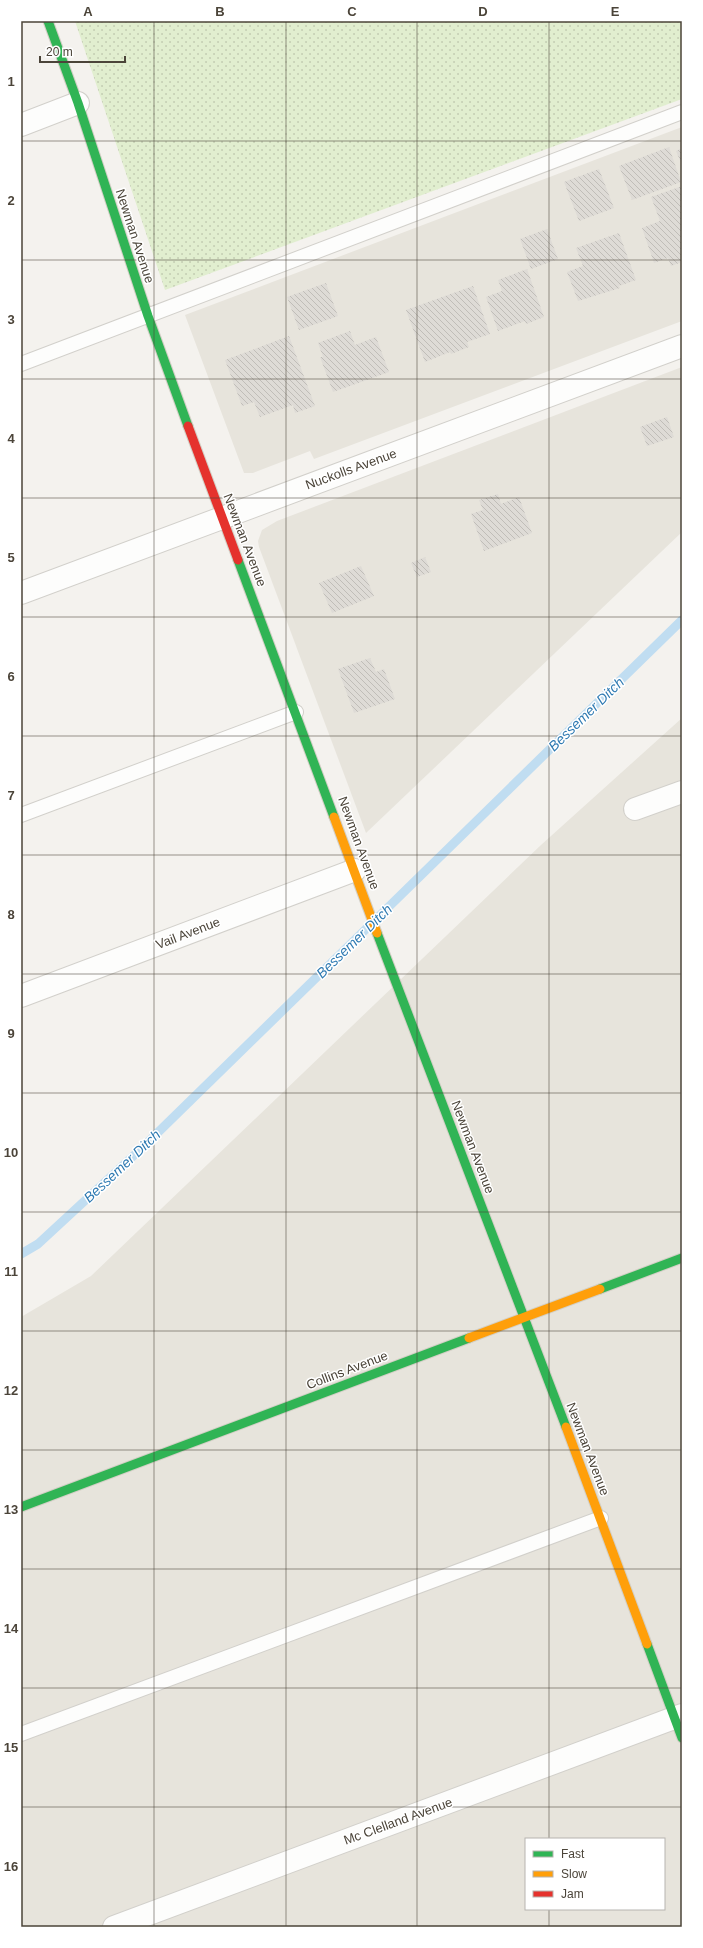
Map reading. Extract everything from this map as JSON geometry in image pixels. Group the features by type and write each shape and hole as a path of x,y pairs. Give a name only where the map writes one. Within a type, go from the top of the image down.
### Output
{"street":[{"name":"Newman Avenue","path":"48,21 78,103 148,316 222,517 355,870 385,954 600,1518 678,1717 682,1738"},
{"path":"21,125 78,103"},
{"name":"Nuckolls Avenue","path":"21,593 682,346"},
{"path":"635,809 682,792"},
{"name":"Vail Avenue","path":"21,996 355,870"},
{"name":"Collins Avenue","path":"21,1507 682,1258"},
{"name":"Mc Clelland Avenue","path":"114,1927 678,1717"}],"lane":[{"path":"21,364 682,112"},
{"path":"21,815 296,712"},
{"path":"21,1734 600,1518"}],"shaded area":[{"path":"682,127 682,321 314,459 310,451 253,473 244,473 185,315"},
{"path":"682,367 682,532 366,833 259,547 258,541 262,530 277,521"},
{"path":"682,718 682,1927 21,1927 21,1317 91,1276 541,845"}],"green space":[{"path":"75,21 682,21 682,99 165,290"}],"building":[{"path":"669,147 681,182 632,200 619,166"},
{"path":"682,148 682,165 676,151"},
{"path":"599,169 614,208 579,221 564,182"},
{"path":"682,186 682,262 671,266 668,258 654,263 642,228 660,221 651,197"},
{"path":"547,229 558,259 531,269 520,239"},
{"path":"619,233 636,280 619,286 620,288 578,301 567,272 583,266 576,248"},
{"path":"527,269 544,317 526,324 525,321 498,331 486,297 502,291 498,280"},
{"path":"326,283 338,316 299,330 287,297"},
{"path":"473,286 490,334 467,342 469,347 451,354 450,352 425,362 406,310"},
{"path":"350,331 355,345 376,337 389,372 333,392 320,357 323,357 318,343"},
{"path":"289,336 315,406 295,413 293,405 260,417 254,402 242,406 225,360"},
{"path":"667,417 674,437 647,446 640,427"},
{"path":"498,494 501,504 519,497 532,533 484,551 471,514 483,510 479,500"},
{"path":"425,557 431,572 417,577 411,563"},
{"path":"361,566 374,596 332,613 319,583"},
{"path":"370,658 376,672 384,669 395,699 354,713 338,669"}],"waterway":[{"name":"Bessemer Ditch","path":"21,1254 38,1244 143,1147 682,620"}],"traffic: fast":[{"path":"48,21 78,103 148,316 188,426"},
{"path":"238,560 334,817"},
{"path":"377,933 566,1427"},
{"path":"600,1289 682,1258"},
{"path":"21,1507 469,1338"},
{"path":"647,1644 682,1738"}],"traffic: slow":[{"path":"334,817 377,933"},
{"path":"469,1338 600,1289"},
{"path":"566,1427 647,1644"}],"traffic: jam":[{"path":"188,426 238,560"}]}
